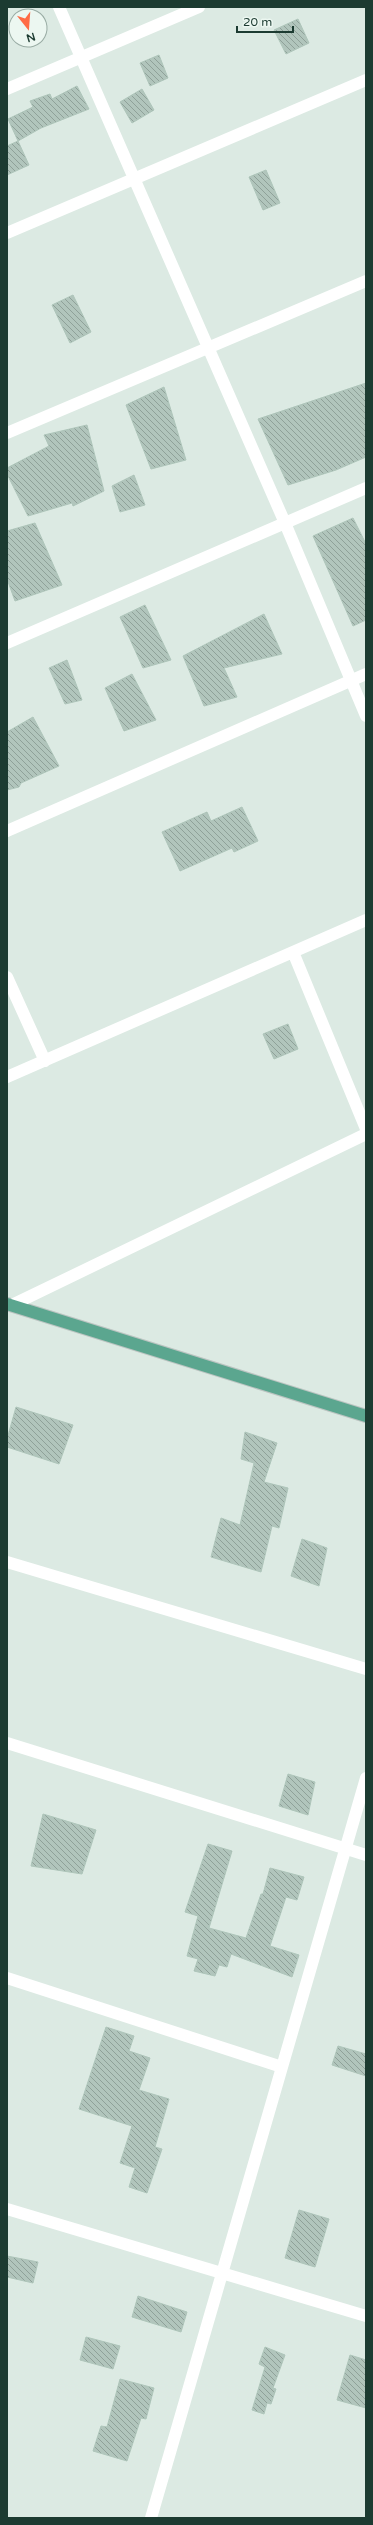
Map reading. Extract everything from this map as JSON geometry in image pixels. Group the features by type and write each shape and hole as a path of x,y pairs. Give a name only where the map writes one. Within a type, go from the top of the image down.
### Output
{"main road":[{"path":"9,1304 366,1416"}],"street":[{"path":"59,7 209,346 366,716"},
{"path":"7,89 80,56 199,7"},
{"path":"7,233 135,180 366,80"},
{"path":"7,434 209,346 366,281"},
{"path":"7,642 366,488"},
{"path":"7,831 366,674"},
{"path":"7,1077 366,920"},
{"path":"294,952 366,1129"},
{"path":"7,977 45,1061"},
{"path":"9,1304 366,1134"},
{"path":"7,1562 366,1669"},
{"path":"7,1743 366,1855"},
{"path":"152,2518 366,1778"},
{"path":"7,1978 282,2067"},
{"path":"7,2209 366,2316"}],"building":[{"path":"298,19 309,43 286,54 274,30"},
{"path":"159,55 168,78 150,86 140,63"},
{"path":"77,86 89,109 41,128 18,141 8,119 33,107 30,101 50,94 52,99"},
{"path":"142,89 154,110 132,123 120,102"},
{"path":"18,141 29,165 7,175 7,146"},
{"path":"266,170 280,203 263,210 249,177"},
{"path":"73,295 91,332 70,343 52,305"},
{"path":"366,383 366,457 336,470 288,485 258,419"},
{"path":"164,387 186,460 151,469 126,405"},
{"path":"87,425 104,491 73,506 72,503 28,516 7,474 7,468 49,446 44,435"},
{"path":"134,475 145,505 120,512 112,486"},
{"path":"353,518 366,544 366,620 353,626 313,536"},
{"path":"35,523 62,585 15,601 7,579 7,531"},
{"path":"145,605 171,660 143,668 120,617"},
{"path":"264,614 282,654 224,668 237,697 204,706 183,656"},
{"path":"67,660 82,700 65,704 49,668"},
{"path":"132,674 156,720 124,731 105,688"},
{"path":"33,717 59,766 21,783 19,787 7,790 7,732"},
{"path":"242,807 258,841 234,852 232,848 180,871 162,832 207,812 211,821"},
{"path":"288,1024 298,1049 274,1059 263,1034"},
{"path":"16,1407 73,1425 59,1464 7,1447 7,1439"},
{"path":"245,1432 277,1443 264,1482 288,1488 279,1528 272,1526 261,1572 211,1557 221,1518 240,1525 254,1463 241,1459"},
{"path":"302,1539 327,1548 319,1586 291,1576"},
{"path":"288,1774 315,1782 308,1815 279,1806"},
{"path":"43,1814 96,1830 82,1874 31,1866"},
{"path":"208,1844 232,1851 209,1928 246,1938 261,1894 263,1894 270,1868 304,1877 297,1900 286,1897 270,1946 299,1955 292,1977 231,1954 227,1967 219,1965 215,1976 194,1971 198,1959 187,1956 198,1916 185,1912"},
{"path":"106,2027 134,2036 129,2051 150,2058 139,2090 169,2099 155,2147 162,2149 147,2193 129,2187 135,2168 120,2163 132,2126 79,2109"},
{"path":"338,2046 366,2054 366,2076 332,2065"},
{"path":"299,2210 329,2219 315,2267 285,2258"},
{"path":"7,2256 38,2262 33,2283 7,2277"},
{"path":"138,2296 187,2312 181,2332 132,2317"},
{"path":"86,2337 120,2346 113,2369 80,2360"},
{"path":"265,2347 285,2355 273,2388 276,2389 271,2404 267,2403 264,2414 252,2410 265,2367 259,2364"},
{"path":"350,2355 366,2360 366,2408 337,2400"},
{"path":"120,2379 154,2388 146,2419 141,2418 127,2461 93,2451 101,2426 107,2427"}]}
